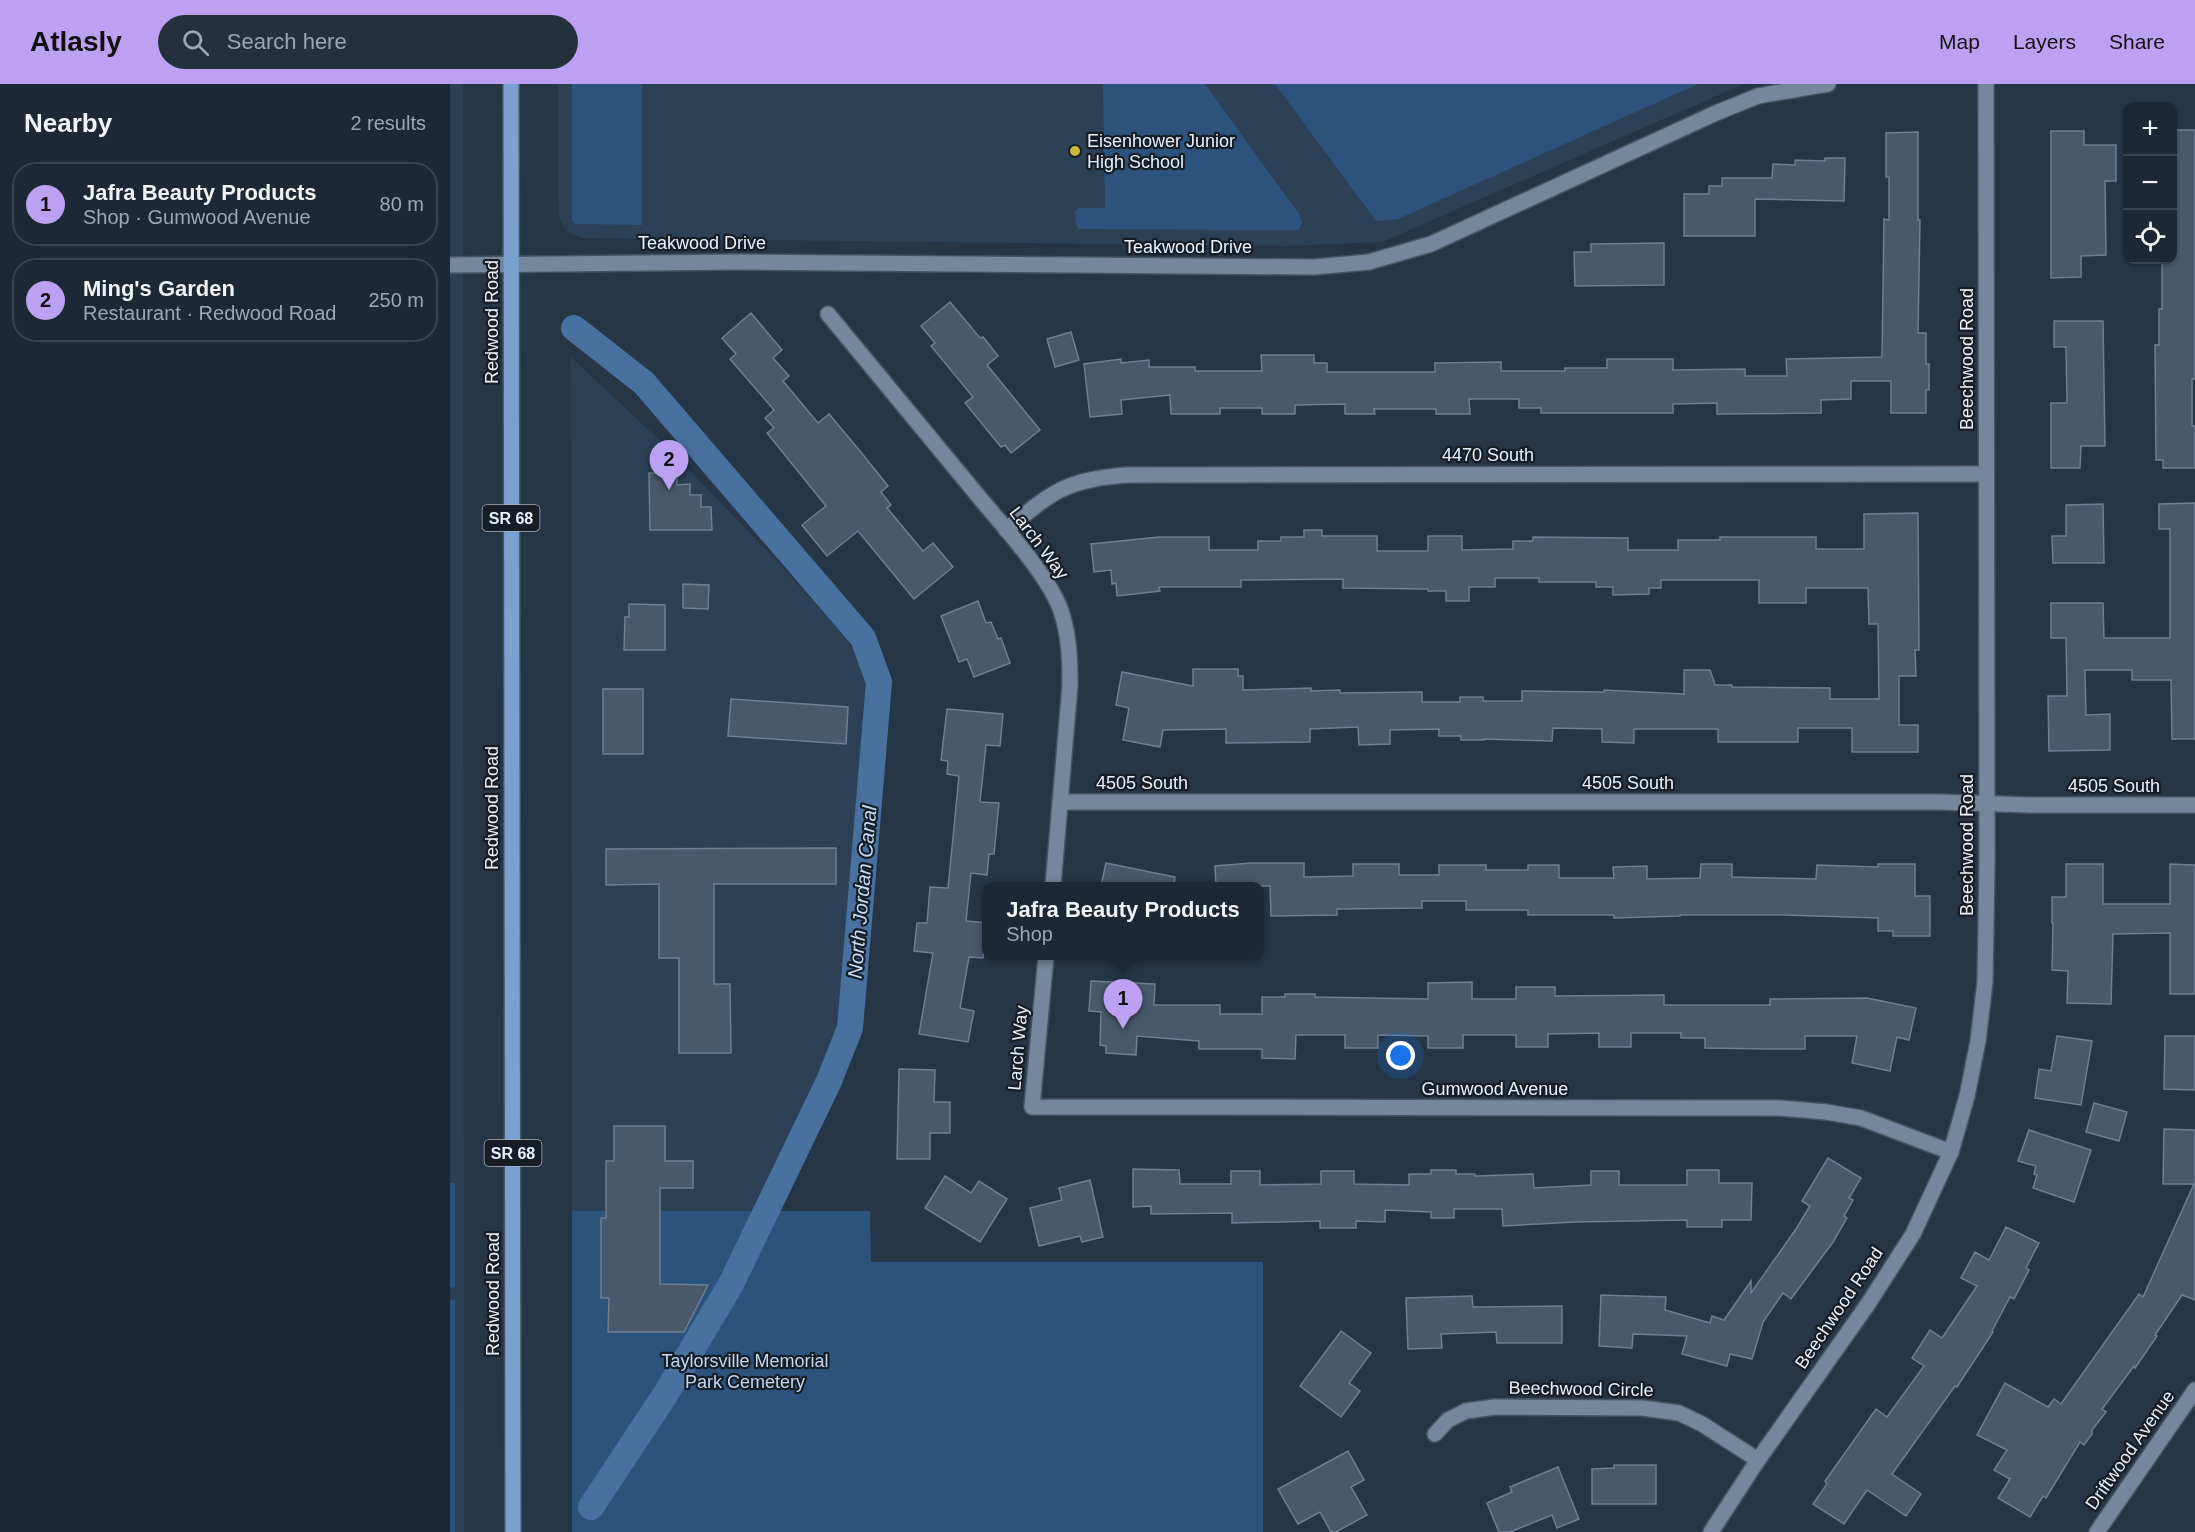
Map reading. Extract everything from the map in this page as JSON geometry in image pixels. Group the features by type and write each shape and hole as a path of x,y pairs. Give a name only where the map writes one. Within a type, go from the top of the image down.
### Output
{"main road":[{"name":"Redwood Road","path":"511,84 513,1532"}],"street":[{"name":"Teakwood Drive","path":"450,264 738,262 1314,267 1369,262 1431,244 1758,96 1828,84"},
{"name":"Beechwood Road","path":"1711,1532 1758,1460 1868,1304 1913,1234 1951,1152 1967,1096 1978,1041 1985,982 1987,803 1986,84"},
{"name":"Larch Way","path":"828,314 1006,530 1051,589 1066,628 1070,656 1070,685 1053,882"},
{"name":"4470 South","path":"1006,530 1062,487 1097,477 1986,474"},
{"name":"4505 South","path":"1060,802 1987,803 2195,806"},
{"name":"Larch Way","path":"1032,1107 1046,960"},
{"name":"Gumwood Avenue","path":"1032,1107 1780,1108 1861,1118 1951,1152"},
{"name":"Driftwood Avenue","path":"2097,1532 2195,1390"},
{"name":"Beechwood Circle","path":"1435,1434 1448,1420 1466,1411 1495,1407 1652,1408 1678,1413 1702,1424 1758,1460"}],"shaded area":[{"path":"450,84 463,84 464,1532 450,1532"},
{"name":"Eisenhower Junior High School","path":"558,84 1744,84 1382,242 1285,246 582,238 566,231 559,217"},
{"path":"571,357 668,448 772,556 845,636 866,676 840,1036 754,1211 572,1211"}],"green space":[{"path":"572,84 642,84 642,225 575,224 572,220"},
{"path":"1103,84 1205,84 1299,214 1302,222 1299,230 1079,229 1075,212 1079,208 1105,208"},
{"path":"1275,84 1698,84 1398,219 1376,221"},
{"path":"450,1183 455,1183 455,1287 450,1288"},
{"name":"Taylorsville Memorial Park Cemetery","path":"572,1211 870,1211 871,1262 1263,1262 1263,1532 572,1532"},
{"path":"450,1300 455,1300 455,1532 450,1532"}],"building":[{"path":"2177,130 2195,130 2195,379 2192,379 2192,426 2195,426 2195,468 2163,468 2163,460 2156,460 2155,345 2159,345 2159,309 2162,309 2162,264 2177,264"},
{"path":"2051,131 2084,131 2084,145 2116,145 2116,181 2105,181 2106,255 2081,256 2081,277 2051,278"},
{"path":"1918,132 1918,220 1920,220 1918,333 1926,333 1929,390 1926,390 1926,413 1891,413 1891,381 1851,381 1851,399 1821,400 1821,413 1717,414 1717,403 1673,404 1673,413 1541,413 1541,408 1519,408 1519,399 1469,399 1470,414 1436,414 1436,409 1374,409 1375,414 1345,414 1345,404 1295,405 1295,414 1262,414 1262,408 1220,408 1220,414 1171,414 1170,395 1121,400 1122,414 1090,417 1084,364 1121,359 1121,363 1149,360 1149,367 1195,367 1195,371 1262,371 1261,355 1314,355 1314,363 1327,363 1327,372 1435,372 1435,363 1501,362 1501,371 1565,371 1565,368 1607,368 1607,359 1673,359 1673,370 1745,369 1745,376 1787,376 1786,359 1882,357 1884,219 1889,220 1886,133"},
{"path":"1825,158 1845,158 1844,201 1755,199 1755,236 1684,236 1684,194 1709,194 1709,186 1722,186 1722,178 1772,178 1773,164 1795,165 1795,160 1825,161"},
{"path":"1664,243 1664,285 1575,286 1574,252 1591,252 1591,244"},
{"path":"950,302 998,356 987,365 1040,430 1011,453 1005,445 1001,447 965,403 973,397 931,346 935,343 921,326"},
{"path":"751,313 782,350 773,358 789,376 783,381 818,423 829,414 888,486 881,492 891,505 887,508 923,551 933,543 953,567 914,599 858,531 827,556 802,525 826,506 767,433 774,428 765,418 774,410 730,359 736,354 722,338"},
{"path":"2054,321 2103,321 2105,446 2081,446 2080,468 2051,468 2051,403 2067,403 2066,347 2054,347"},
{"path":"1071,332 1079,360 1055,367 1047,339"},
{"path":"649,473 677,473 677,485 690,484 690,495 701,495 701,507 711,507 712,530 650,530"},
{"path":"2195,503 2195,739 2172,739 2171,680 2132,680 2132,670 2085,670 2086,715 2110,714 2110,750 2049,751 2048,696 2067,696 2066,638 2051,638 2051,603 2103,603 2104,638 2170,638 2170,529 2159,529 2159,504"},
{"path":"2103,504 2104,563 2053,563 2052,536 2066,536 2066,505"},
{"path":"1918,513 1919,650 1915,650 1916,676 1899,676 1899,725 1918,725 1918,752 1852,752 1852,728 1798,728 1798,742 1718,742 1718,729 1634,729 1634,743 1602,742 1602,729 1553,728 1552,741 1461,740 1461,736 1439,736 1439,729 1390,730 1390,744 1359,745 1358,727 1310,729 1310,742 1226,743 1226,729 1163,730 1160,747 1123,740 1129,708 1116,705 1122,672 1193,686 1193,669 1238,669 1238,676 1243,676 1243,690 1311,688 1311,691 1340,690 1340,693 1422,692 1422,702 1460,702 1460,697 1483,697 1483,701 1522,701 1522,691 1604,692 1604,690 1684,694 1684,670 1710,670 1715,685 1830,688 1830,699 1879,699 1878,624 1869,624 1868,588 1806,588 1806,603 1759,603 1759,580 1661,580 1661,588 1649,588 1649,594 1613,595 1613,587 1596,587 1596,582 1539,582 1539,578 1495,578 1495,587 1469,587 1469,601 1446,601 1446,591 1428,591 1428,589 1343,588 1343,579 1241,580 1241,587 1159,587 1160,591 1117,596 1116,583 1112,584 1111,570 1094,572 1091,544 1159,537 1209,537 1209,550 1258,550 1258,541 1281,541 1281,537 1304,537 1304,530 1322,530 1322,536 1377,536 1377,551 1428,551 1428,536 1462,536 1462,550 1513,549 1513,541 1533,541 1533,537 1628,538 1628,550 1678,550 1678,540 1720,540 1720,537 1816,537 1816,549 1864,549 1864,514"},
{"path":"683,584 709,585 708,609 683,608"},
{"path":"978,601 986,623 991,622 998,639 1001,638 1010,663 974,677 967,659 959,662 941,616"},
{"path":"629,604 665,605 665,650 624,650 625,617 629,617"},
{"path":"603,689 643,689 643,754 603,754"},
{"path":"731,699 848,707 846,744 728,736"},
{"path":"947,709 1003,714 1000,746 986,745 980,802 999,803 994,854 989,854 987,875 971,873 966,921 982,923 982,958 969,957 960,1008 974,1011 968,1042 919,1034 933,953 914,951 917,923 927,923 930,887 948,888 959,776 947,774 948,761 941,760"},
{"path":"836,848 836,884 714,884 714,984 730,984 731,1053 679,1053 679,958 659,958 659,884 606,885 606,849"},
{"path":"1106,863 1175,877 1174,882 1102,882"},
{"path":"1304,863 1304,877 1353,876 1353,864 1399,864 1399,875 1439,875 1439,865 1486,865 1486,870 1528,870 1528,865 1559,865 1559,878 1614,878 1613,867 1647,866 1647,879 1700,878 1701,864 1732,864 1732,877 1816,879 1817,865 1878,867 1878,864 1915,864 1915,896 1930,896 1930,936 1893,936 1893,931 1878,931 1878,918 1680,915 1614,918 1614,915 1528,915 1528,910 1466,910 1466,901 1422,901 1422,908 1337,909 1337,915 1271,916 1270,886 1264,886 1264,882 1216,882 1215,866"},
{"path":"2066,864 2103,864 2103,904 2170,904 2170,864 2195,865 2195,994 2170,994 2170,933 2113,934 2111,1004 2067,1003 2068,971 2052,970 2052,897 2066,897"},
{"path":"1091,981 1155,984 1154,1005 1220,1005 1220,1014 1262,1014 1262,997 1285,997 1285,994 1315,994 1315,997 1428,999 1428,983 1472,982 1472,999 1516,999 1516,987 1555,987 1555,996 1664,995 1664,1005 1770,1005 1770,999 1867,998 1916,1008 1909,1040 1897,1037 1890,1071 1852,1063 1857,1036 1805,1036 1805,1049 1771,1049 1705,1048 1705,1038 1681,1038 1681,1033 1631,1033 1631,1047 1599,1047 1599,1033 1548,1034 1548,1047 1516,1047 1516,1035 1463,1035 1463,1048 1428,1048 1428,1036 1378,1035 1378,1048 1345,1048 1345,1035 1296,1035 1295,1059 1262,1058 1262,1049 1199,1049 1199,1041 1137,1036 1136,1055 1106,1053 1106,1046 1100,1045 1101,1012 1089,1011"},
{"path":"2057,1036 2092,1041 2081,1105 2035,1098 2039,1069 2051,1071"},
{"path":"2165,1036 2195,1036 2195,1090 2164,1089"},
{"path":"899,1069 935,1070 934,1102 950,1102 950,1133 930,1133 930,1159 897,1159"},
{"path":"2094,1103 2127,1112 2119,1141 2086,1132"},
{"path":"614,1126 665,1126 665,1161 693,1161 693,1188 660,1188 660,1284 708,1285 684,1332 608,1332 609,1298 601,1298 601,1218 606,1218 606,1161 614,1161"},
{"path":"2164,1129 2195,1130 2195,1300 2182,1295 2135,1368 2134,1366 2102,1409 2106,1412 2092,1430 2092,1434 2084,1445 2080,1442 2046,1498 2043,1496 2030,1517 1998,1498 2010,1479 1994,1470 2007,1450 1977,1435 2005,1383 2048,1407 2054,1399 2061,1404 2139,1294 2143,1297 2194,1184 2163,1184"},
{"path":"2029,1130 2091,1150 2074,1202 2033,1188 2037,1175 2034,1174 2036,1166 2018,1161"},
{"path":"1828,1158 1861,1178 1849,1198 1853,1200 1844,1216 1847,1218 1833,1242 1791,1299 1783,1293 1763,1322 1752,1359 1730,1354 1727,1366 1682,1354 1687,1336 1633,1334 1632,1348 1599,1346 1601,1295 1666,1297 1665,1310 1710,1323 1712,1316 1724,1320 1751,1281 1751,1293 1796,1229 1810,1206 1802,1201"},
{"path":"1133,1169 1179,1170 1180,1184 1231,1184 1231,1171 1260,1171 1260,1185 1321,1184 1321,1171 1354,1171 1354,1184 1409,1185 1409,1174 1431,1174 1431,1170 1456,1170 1456,1174 1475,1174 1475,1176 1533,1174 1534,1188 1591,1185 1591,1171 1619,1171 1619,1185 1687,1185 1687,1170 1719,1170 1719,1183 1752,1183 1751,1220 1722,1220 1722,1227 1687,1227 1687,1220 1503,1226 1502,1209 1454,1209 1454,1218 1431,1218 1431,1212 1385,1210 1385,1222 1356,1221 1356,1228 1320,1228 1320,1221 1232,1223 1232,1213 1151,1214 1151,1206 1133,1207"},
{"path":"945,1176 971,1193 979,1181 1007,1199 980,1242 925,1208"},
{"path":"1090,1180 1103,1237 1082,1242 1080,1236 1039,1246 1030,1208 1062,1200 1059,1188"},
{"path":"2006,1227 2039,1243 2026,1268 2029,1270 2014,1299 2010,1297 1993,1332 1957,1387 1955,1386 1892,1474 1921,1494 1906,1516 1867,1490 1844,1524 1813,1504 1827,1484 1825,1481 1876,1409 1887,1417 1924,1366 1912,1358 1930,1330 1942,1338 1977,1286 1961,1278 1975,1252 1989,1260"},
{"path":"1472,1296 1473,1307 1562,1306 1562,1343 1497,1343 1496,1332 1441,1334 1442,1348 1408,1349 1406,1298"},
{"path":"1341,1331 1371,1353 1349,1383 1360,1391 1341,1417 1300,1386"},
{"path":"1348,1451 1364,1480 1351,1487 1367,1515 1336,1532 1331,1532 1320,1512 1298,1524 1278,1489"},
{"path":"1614,1465 1656,1465 1656,1504 1592,1504 1592,1469 1614,1468"},
{"path":"1558,1467 1579,1519 1557,1528 1552,1515 1510,1532 1499,1532 1487,1503 1512,1492 1510,1487"}],"waterway":[{"name":"North Jordan Canal","path":"574,328 644,383 863,638 879,682 850,1028 829,1081 731,1284 665,1395 591,1507"}],"place":[{"name":"Eisenhower Junior High School","path":"1075,151"},
{"name":"Ming's Garden","path":"669,490"},
{"name":"Jafra Beauty Products","path":"1123,1029"}]}
